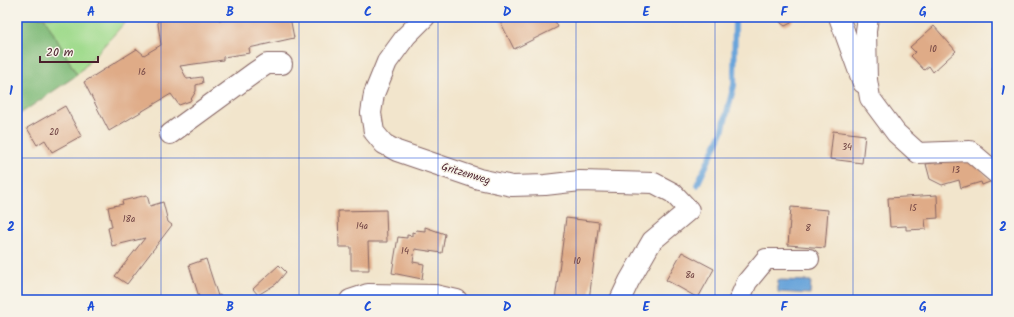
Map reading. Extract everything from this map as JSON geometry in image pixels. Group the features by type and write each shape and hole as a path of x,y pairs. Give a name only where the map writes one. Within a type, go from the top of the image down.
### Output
{"street":[{"name":"Gritzenweg","path":"425,17 406,36 387,62 374,94 371,113 374,132 384,144 397,151 479,179 512,186 545,185 580,181 654,183 673,193 688,210 652,241 620,300"},
{"path":"839,17 861,81 869,90"},
{"path":"868,17 866,31 870,98 896,133 918,153 970,151 997,174"},
{"path":"170,134 267,64 282,64"},
{"path":"739,300 747,282 766,259 810,259"},
{"path":"350,300 368,294 391,294 435,295 457,300"}],"green space":[{"path":"17,17 44,17 77,75 17,116"},
{"path":"44,17 130,17 77,75"}],"water":[{"path":"778,280 811,281 810,294 778,292"}],"building":[{"path":"157,17 218,17 219,20 235,17 290,17 294,38 249,48 250,53 223,57 223,60 180,66 187,79 202,77 203,83 196,85 196,91 190,101 179,105 171,94 109,131 84,82 137,49 144,55 161,45"},
{"path":"498,17 553,17 558,27 514,49"},
{"path":"778,17 795,17 791,23 785,26 781,23"},
{"path":"934,26 956,51 933,72 929,66 924,70 911,56 915,52 910,47"},
{"path":"997,64 997,75 992,68"},
{"path":"65,106 81,136 52,152 45,140 37,145 27,128"},
{"path":"833,131 865,135 862,163 830,159"},
{"path":"970,158 992,181 982,185 981,182 961,188 959,180 942,185 930,179 926,164"},
{"path":"147,195 150,206 163,202 168,222 172,225 127,284 115,276 145,238 112,246 108,228 112,227 108,207 123,204 122,201"},
{"path":"937,195 938,218 925,219 926,229 906,230 906,226 890,227 888,198"},
{"path":"791,207 828,210 825,248 788,245"},
{"path":"386,210 387,242 368,242 369,270 351,270 351,247 339,247 338,211"},
{"path":"566,218 599,222 589,300 555,300"},
{"path":"425,227 445,234 442,253 415,249 413,262 424,264 422,279 392,273 398,237 407,238 407,235 412,236 412,232 415,233 416,230 425,231"},
{"path":"682,252 714,269 698,298 666,280"},
{"path":"206,259 218,296 220,295 222,300 200,300 189,265"},
{"path":"279,265 286,272 276,284 258,295 253,289"}],"waterway":[{"path":"697,185 722,132 734,85 736,17"}]}
